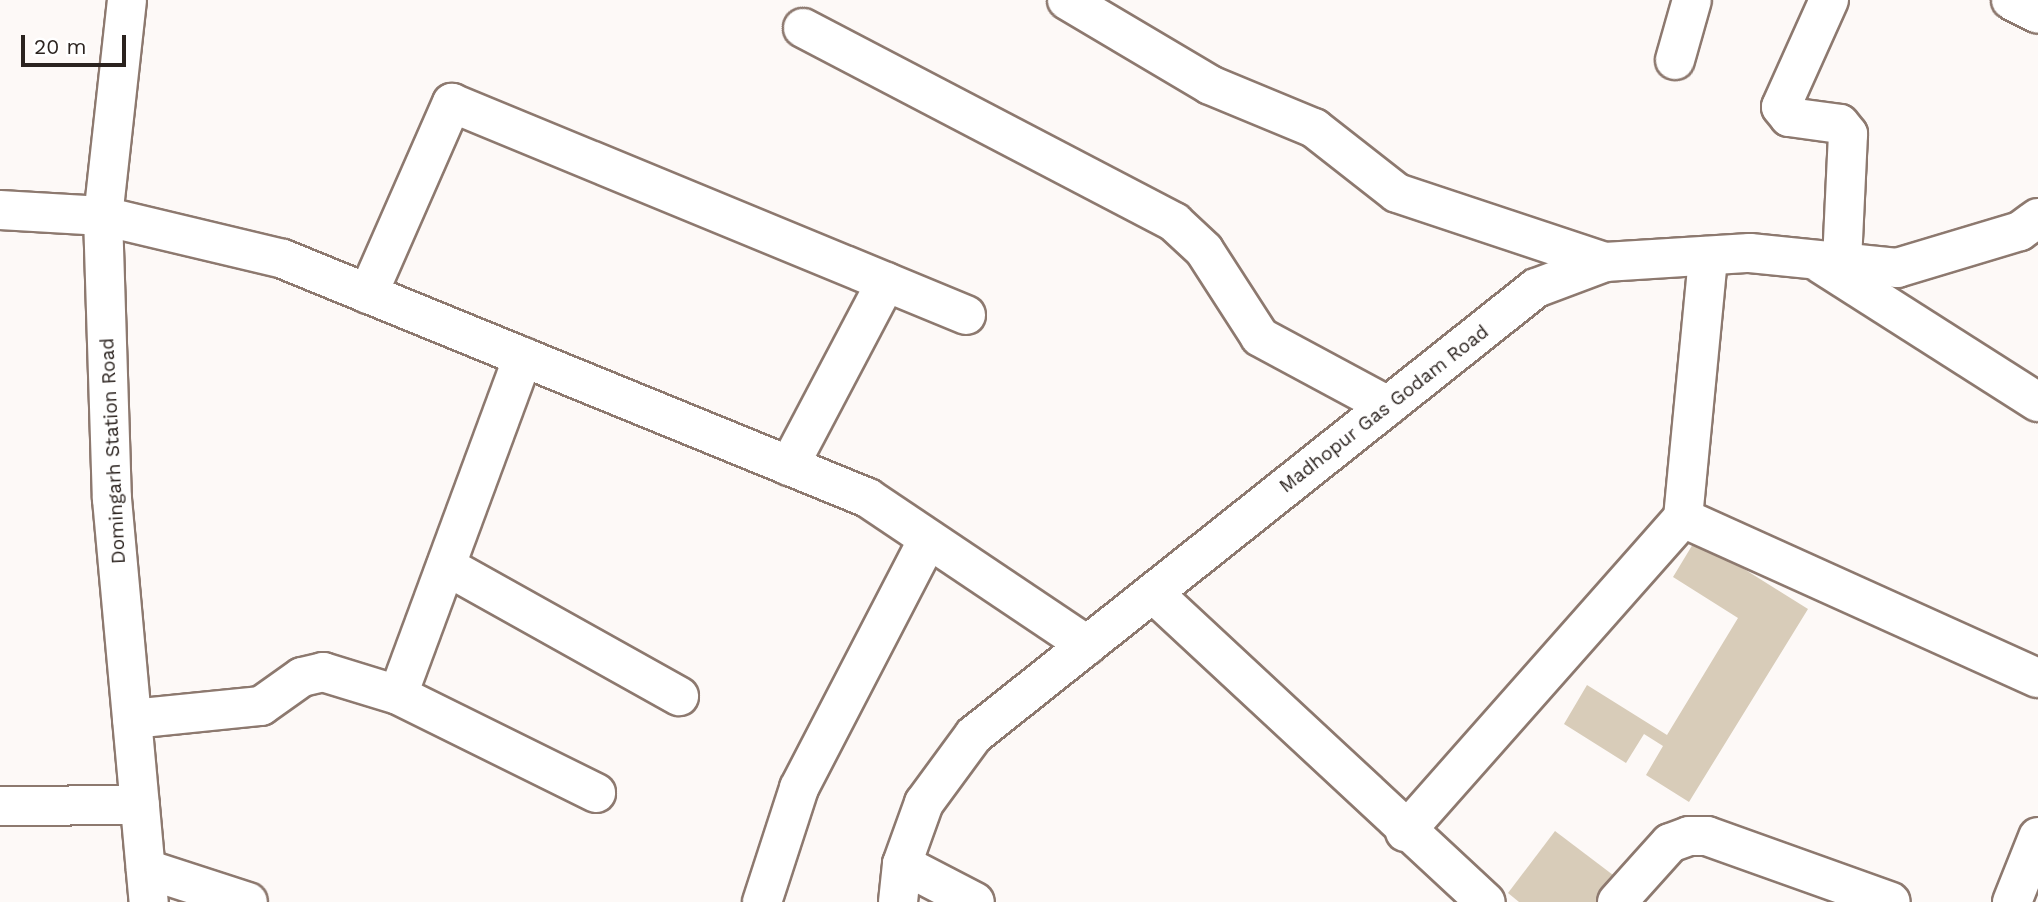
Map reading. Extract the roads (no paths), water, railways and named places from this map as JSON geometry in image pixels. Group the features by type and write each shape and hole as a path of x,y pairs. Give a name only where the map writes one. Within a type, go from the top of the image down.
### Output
{"street":[{"name":"Domingarh Station Road","path":"127,0 103,216 112,499 147,886"},
{"path":"1067,0 1210,86 1314,128 1397,193 1605,262"},
{"path":"1675,60 1692,0"},
{"path":"1829,0 1781,107 1789,117 1840,124 1848,134 1828,261 2038,402"},
{"path":"2011,0 2038,14"},
{"path":"803,28 1174,222 1204,250 1260,337 1388,406"},
{"path":"368,293 452,103 966,316"},
{"path":"0,209 103,216 283,259 368,293 868,498 1087,645"},
{"name":"Madhopur Gas Godam Road","path":"898,902 902,864 924,803 974,735 1536,288 1605,262 1708,256 1828,261 1897,268 2020,230 2038,218"},
{"path":"1405,832 1683,518 1708,256"},
{"path":"789,466 886,282"},
{"path":"398,695 523,357"},
{"path":"1683,518 2038,678"},
{"path":"762,902 799,788 928,539"},
{"path":"446,566 679,696"},
{"path":"1153,593 1405,832 1485,902"},
{"path":"132,719 261,706 302,677 323,672 398,695 596,793"},
{"path":"0,806 140,806"},
{"path":"1617,902 1670,843 1689,836 1707,836 1891,902"},
{"path":"2012,902 2038,836"},
{"path":"902,864 975,902"},
{"path":"147,886 248,902"}]}
